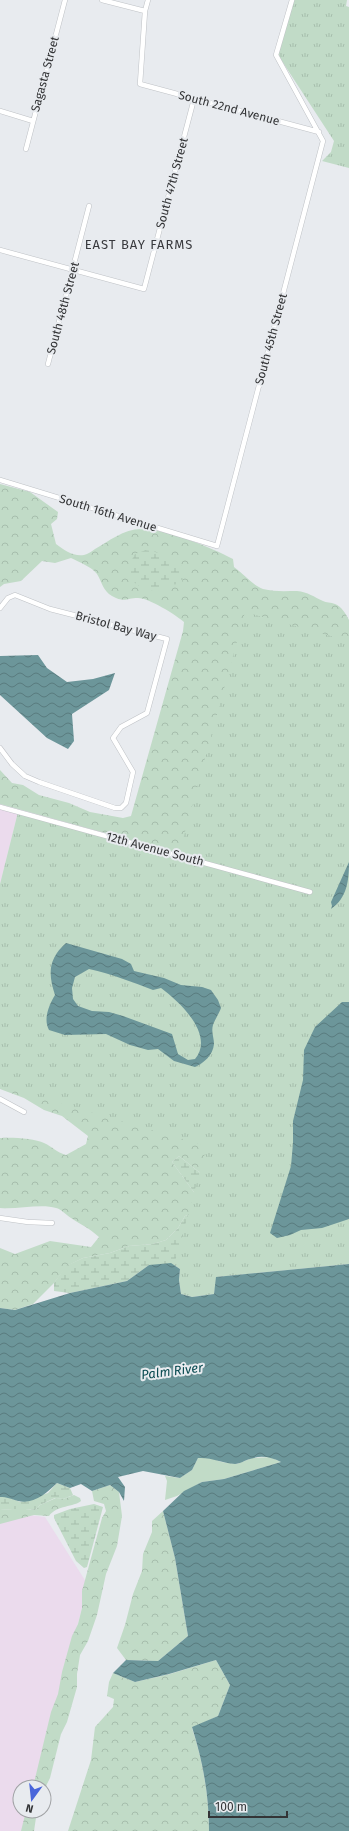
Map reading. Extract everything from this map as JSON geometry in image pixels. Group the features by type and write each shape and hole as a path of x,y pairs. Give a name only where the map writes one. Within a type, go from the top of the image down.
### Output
{"street":[{"name":"Sagasta Street","path":"26,149 64,0"},
{"path":"102,0 145,11 148,0"},
{"path":"292,0 276,56 319,132"},
{"name":"South 22nd Avenue","path":"145,11 140,84 319,132"},
{"name":"South 47th Street","path":"73,270 144,289 194,99"},
{"path":"0,111 33,120"},
{"name":"South 45th Street","path":"217,546 323,141 319,132"},
{"name":"South 48th Street","path":"48,364 89,206"},
{"path":"0,252 73,270"},
{"name":"South 16th Avenue","path":"0,480 217,546"},
{"name":"Bristol Bay Way","path":"0,608 8,598 15,595 50,609 167,639 148,713 121,727 113,738 133,772 126,803 121,808 115,808 25,776 12,764 0,748"},
{"name":"12th Avenue South","path":"0,807 310,892"},
{"path":"0,1099 24,1112"},
{"path":"0,1218 28,1222 52,1223"}],"shaded area":[{"path":"0,807 18,812 0,884"},
{"path":"13,1513 45,1517 88,1585 37,1779 12,1779 12,1819 27,1819 23,1831 0,1831 0,1515"}],"green space":[{"path":"293,0 347,0 346,6 349,7 349,168 322,161 331,152 334,141 278,55"},
{"path":"0,484 30,492 58,512 57,519 51,524 56,544 73,554 85,555 118,536 136,529 165,532 201,544 233,559 234,567 263,589 304,592 324,602 337,605 345,613 349,620 349,676 293,885 0,804 0,770 12,783 23,785 39,795 69,803 90,812 123,818 131,816 183,631 184,622 169,611 149,601 138,598 123,600 112,596 105,589 95,571 71,558 55,563 42,561 21,581 4,584 0,587"},
{"path":"146,550 164,554 174,563 181,565 183,574 182,584 163,585 158,592 143,588 137,584 130,575 129,569 135,554"},
{"path":"245,612 349,641 349,1264 217,1277 214,1294 192,1297 181,1294 179,1280 180,1269 174,1265 207,1146 0,1086 0,884 18,812 179,854"},
{"path":"0,1072 218,1125 217,1169 199,1172 179,1156 172,1162 196,1195 203,1210 185,1216 178,1228 166,1240 153,1244 129,1246 110,1253 83,1258 67,1266 54,1283 33,1304 15,1310 0,1308 0,1248 15,1254 50,1241 91,1247 99,1237 56,1208 36,1206 0,1208 0,1138 40,1141 66,1155 86,1144 88,1136 62,1116 44,1110 24,1098 0,1089"},
{"path":"179,1156 199,1172 229,1186 202,1266 149,1265 127,1281 70,1293 54,1291 54,1283 66,1266 83,1258 110,1253 129,1246 153,1244 166,1240 178,1228 185,1216 203,1210 196,1195 172,1162"},
{"path":"209,1457 221,1462 237,1464 252,1458 270,1457 281,1462 224,1479 202,1482 177,1496 165,1500 167,1481 165,1476 180,1478 192,1470 198,1458"},
{"path":"57,1483 70,1488 73,1495 63,1499 55,1498 40,1505 35,1510 0,1509 0,1497 8,1497 20,1502 48,1493"},
{"path":"110,1485 119,1492 122,1516 117,1546 106,1574 97,1615 88,1641 80,1655 77,1674 77,1687 67,1722 61,1734 50,1778 35,1779 51,1712 58,1694 62,1672 72,1636 78,1624 82,1608 82,1591 102,1518 106,1511 104,1504 94,1501 92,1491"},
{"path":"74,1495 80,1498 81,1501 56,1510 49,1516 34,1515 0,1524 0,1509 35,1510 40,1505 56,1498 63,1499"},
{"path":"94,1504 103,1507 87,1567 84,1568 76,1561 54,1518 54,1515 70,1509"},
{"path":"163,1511 175,1558 188,1636 158,1661 126,1660 117,1648 133,1594 142,1571 143,1554 152,1532 152,1521"},
{"path":"216,1660 230,1685 218,1716 192,1728 205,1779 209,1831 68,1831 91,1760 95,1727 113,1707 114,1699 107,1696 109,1682 113,1673 135,1682 170,1674"},
{"path":"24,1819 36,1819 34,1831 21,1831"}],"water":[{"path":"38,655 47,668 67,682 93,679 115,673 109,690 72,714 74,741 68,749 47,738 0,695 0,656"},
{"path":"349,862 348,882 344,894 341,900 331,909 331,902"},
{"path":"66,943 122,959 131,964 134,971 164,978 181,985 202,987 211,990 218,1000 221,1008 212,1028 214,1044 210,1055 205,1061 195,1067 174,1061 158,1049 148,1050 130,1045 106,1034 65,1035 49,1030 47,1026 47,1017 55,995 51,980 51,967 60,949","holes":["89,969 122,978 153,990 161,988 169,994 185,1010 193,1020 198,1030 201,1040 200,1050 195,1059 188,1060 178,1054 172,1034 123,1016 109,1012 92,1011 78,1006 73,999 72,988 75,977"]},
{"path":"342,1002 349,1002 349,1219 322,1228 301,1230 290,1235 277,1238 270,1233 291,1166 293,1121 303,1080 304,1050 315,1027"},
{"name":"Palm River","path":"171,1263 180,1269 179,1280 181,1294 192,1297 214,1294 216,1277 349,1264 349,1831 209,1831 205,1779 192,1727 218,1716 230,1685 216,1660 135,1682 113,1673 126,1660 158,1661 188,1636 175,1558 163,1511 184,1491 202,1482 224,1479 281,1462 262,1457 235,1464 207,1458 198,1458 192,1470 180,1478 143,1471 118,1477 125,1487 124,1501 119,1492 110,1485 92,1491 81,1484 70,1488 57,1483 49,1491 34,1500 24,1502 0,1497 0,1308 15,1310 70,1293 127,1281 149,1265"}],"district":[{"name":"EAST BAY FARMS","path":"139,244"}]}
